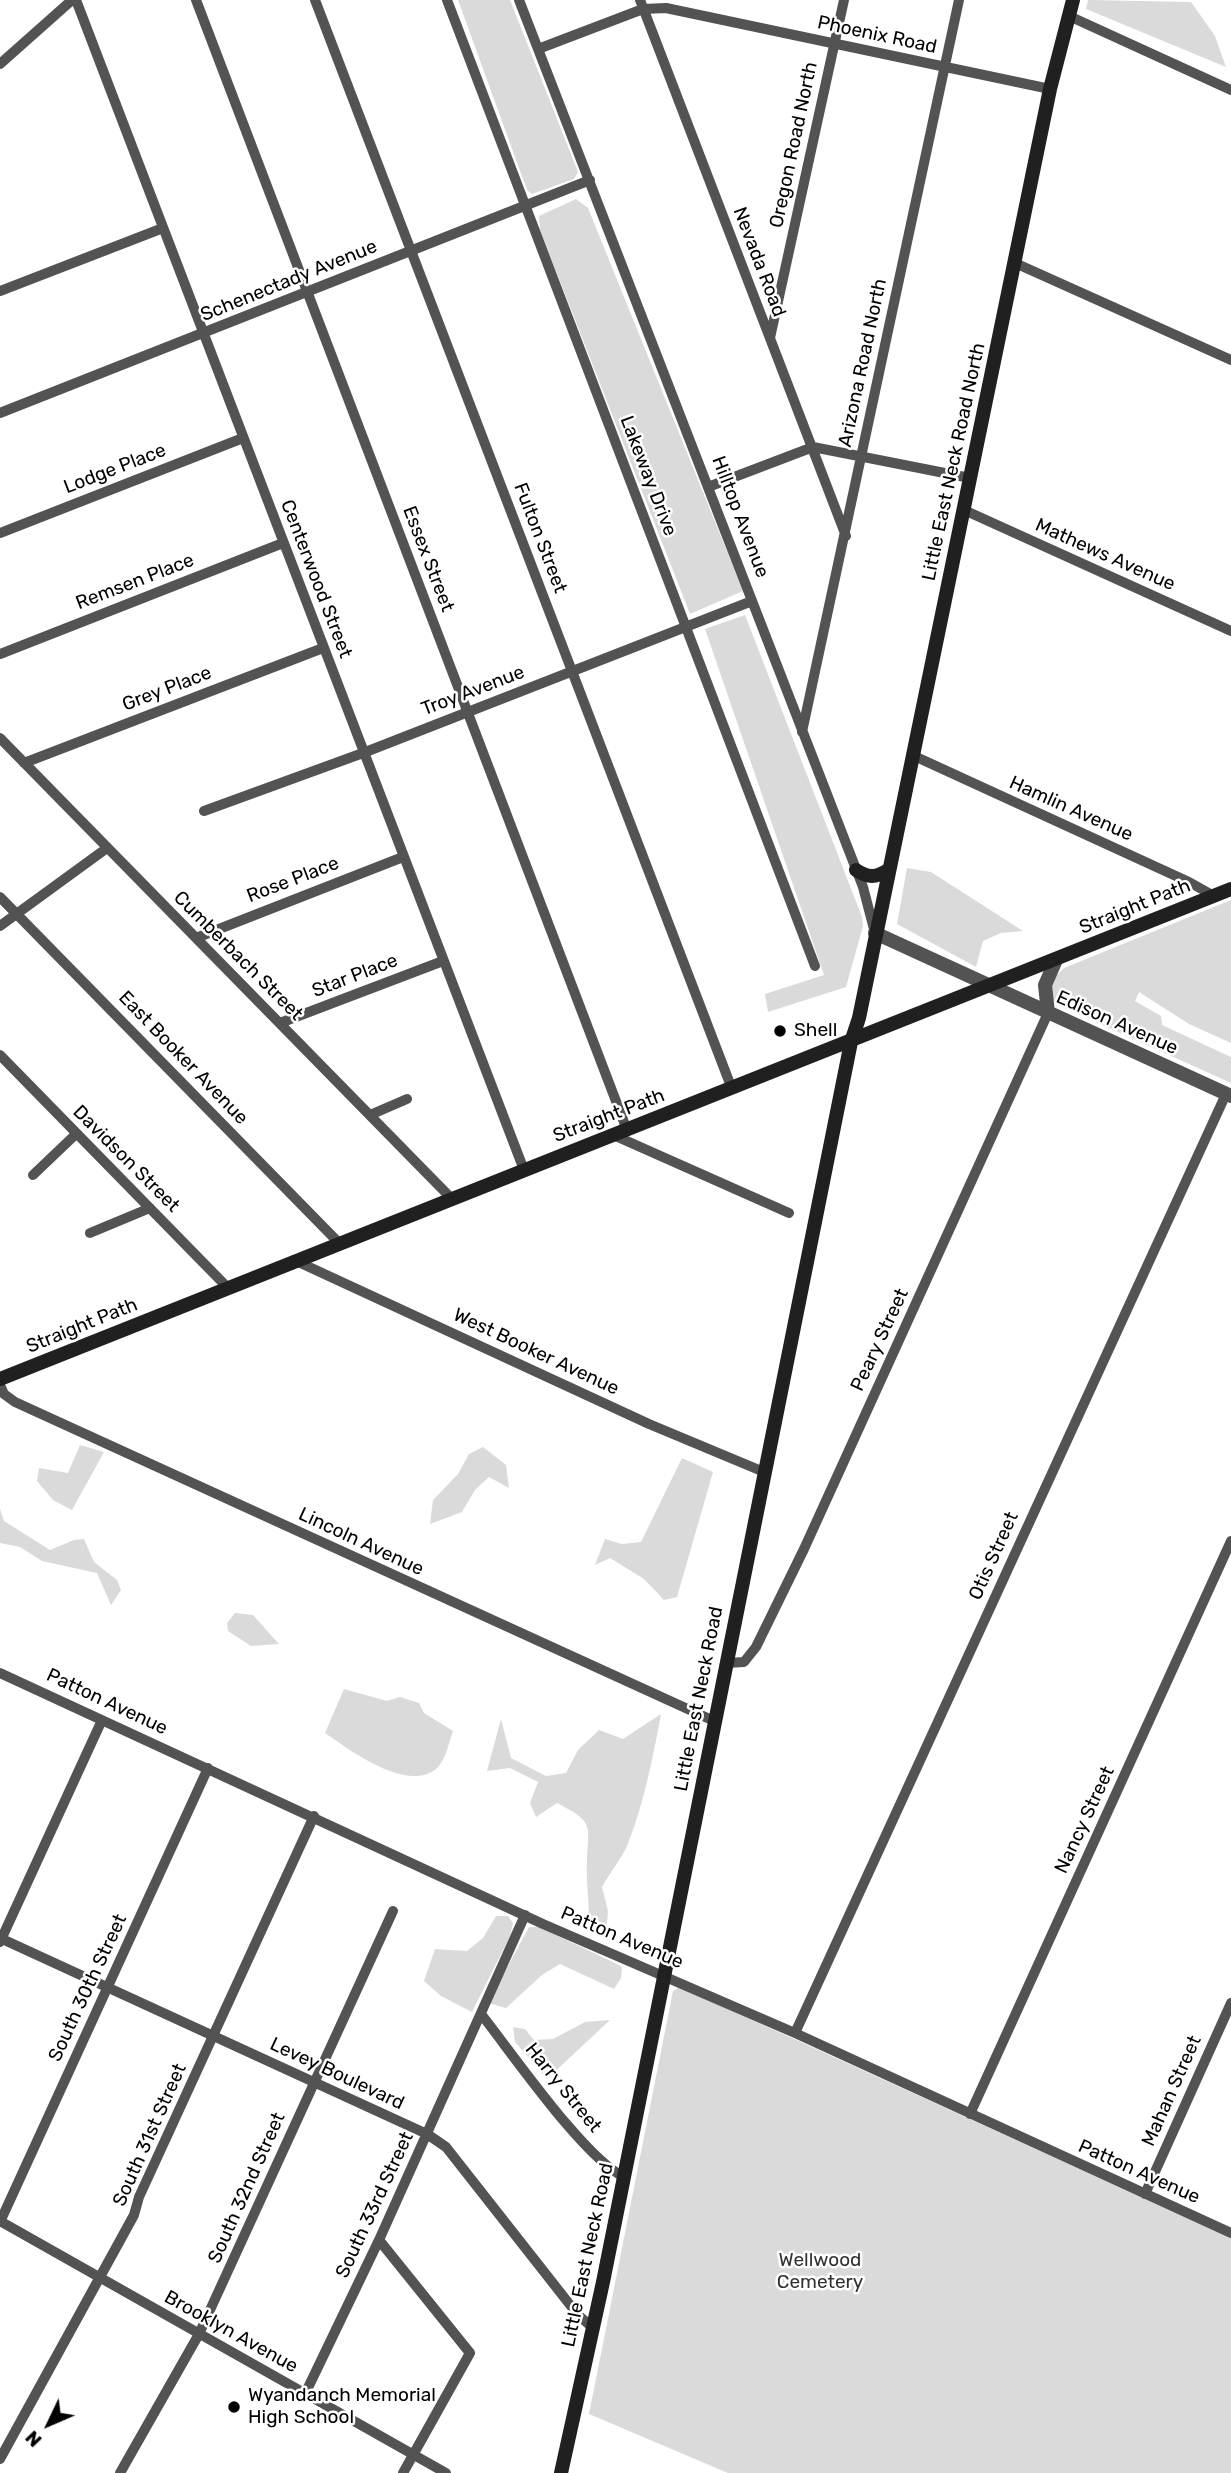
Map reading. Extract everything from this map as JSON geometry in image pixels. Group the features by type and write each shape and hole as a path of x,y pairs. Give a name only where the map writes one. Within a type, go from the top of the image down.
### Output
{"main road":[{"name":"Little East Neck Road North","path":"875,933 1050,89 1073,0"},
{"path":"856,870 866,876 878,876 888,870"},
{"name":"Straight Path","path":"0,1379 1231,889"},
{"name":"Little East Neck Road","path":"561,2473 624,2177 764,1472 875,933"}],"street":[{"path":"0,64 74,0"},
{"name":"Centerwood Street","path":"74,0 524,1170"},
{"name":"Essex Street","path":"195,0 627,1130"},
{"name":"Fulton Street","path":"314,0 732,1089"},
{"name":"Lakeway Drive","path":"447,0 815,966"},
{"name":"Hilltop Avenue","path":"519,0 856,870 875,933"},
{"name":"Oregon Road North","path":"770,338 844,0"},
{"name":"Arizona Road North","path":"802,733 959,0"},
{"name":"Phoenix Road","path":"538,49 641,4 1050,89"},
{"name":"Nevada Road","path":"641,4 846,536"},
{"path":"1069,16 1231,89"},
{"name":"Schenectady Avenue","path":"0,413 590,180"},
{"path":"0,291 163,228"},
{"path":"1015,262 1231,360"},
{"name":"Lodge Place","path":"0,533 243,438"},
{"path":"708,487 813,447 970,478"},
{"name":"Mathews Avenue","path":"964,510 1231,631"},
{"name":"Remsen Place","path":"0,654 283,543"},
{"name":"Troy Avenue","path":"204,811 363,753 752,601"},
{"name":"Grey Place","path":"24,763 323,648"},
{"name":"Cumberbach Street","path":"0,738 451,1198"},
{"name":"Hamlin Avenue","path":"912,755 1189,882 1214,896"},
{"path":"0,926 107,848"},
{"name":"Rose Place","path":"196,938 403,856"},
{"name":"East Booker Avenue","path":"0,897 340,1244"},
{"path":"875,933 988,986"},
{"path":"1048,1013 1045,985 1056,960"},
{"name":"Star Place","path":"280,1023 443,961"},
{"name":"Edison Avenue","path":"988,986 1228,1095"},
{"name":"Peary Street","path":"727,1662 744,1662 756,1647 1048,1013"},
{"name":"Davidson Street","path":"1,1057 227,1287"},
{"name":"Otis Street","path":"795,2033 1228,1095"},
{"path":"370,1115 407,1099"},
{"path":"33,1175 76,1134"},
{"path":"611,1134 789,1213"},
{"path":"90,1233 150,1208"},
{"name":"West Booker Avenue","path":"294,1260 649,1424 764,1472"},
{"name":"Lincoln Avenue","path":"0,1385 15,1402 715,1721"},
{"name":"Nancy Street","path":"970,2114 1231,1541"},
{"name":"Patton Avenue","path":"1,1674 524,1915 795,2033 1231,2233"},
{"path":"0,1939 102,1720"},
{"name":"South 30th Street","path":"0,2221 208,1768"},
{"name":"South 31st Street","path":"0,2459 134,2215 139,2197 314,1816"},
{"name":"South 32nd Street","path":"120,2473 199,2334 393,1911"},
{"name":"South 33rd Street","path":"305,2394 379,2240 524,1915"},
{"name":"Levey Boulevard","path":"0,1939 427,2134 446,2147 578,2315 593,2328"},
{"name":"Mahan Street","path":"1144,2194 1231,2003"},
{"name":"Harry Street","path":"481,2014 587,2147 608,2167 624,2177"},
{"name":"Brooklyn Avenue","path":"0,2221 446,2473"},
{"path":"379,2240 470,2353 403,2473"}],"green space":[{"path":"458,0 510,0 578,172 574,179 532,194 527,190"},
{"path":"1088,0 1191,2 1215,36 1226,67 1086,9"},
{"path":"576,199 588,208 743,591 690,614 540,230 539,216"},
{"path":"745,615 862,917 863,926 846,987 768,1012 765,994 824,975 705,629"},
{"path":"907,868 931,872 1023,931 1001,933 983,941 976,967 897,924"},
{"path":"1231,900 1231,1043 1189,1024 1139,992 1135,1001 1161,1016 1162,1025 1231,1057 1231,1083 1054,1003 1050,982 1064,968"},
{"path":"80,1445 104,1452 72,1510 53,1500 37,1481 39,1468 68,1473"},
{"path":"483,1447 506,1465 509,1488 489,1477 475,1490 462,1512 430,1524 433,1500 458,1474 469,1454"},
{"path":"682,1458 713,1472 677,1597 664,1600 644,1579 610,1558 595,1565 605,1539 622,1544 641,1542"},
{"path":"0,1509 4,1521 50,1550 74,1540 84,1539 94,1562 117,1580 121,1590 111,1605 97,1573 42,1561 20,1547 0,1543"},
{"path":"235,1613 253,1615 279,1644 251,1646 228,1631 227,1623"},
{"path":"344,1689 387,1701 400,1697 419,1703 424,1713 453,1731 441,1764 426,1774 412,1776 397,1773 365,1759 325,1733"},
{"path":"661,1714 633,1830 625,1850 602,1887 608,1911 606,1935 589,1918 588,1833 584,1821 557,1803 536,1817 530,1803 538,1782 510,1768 487,1771 501,1719 511,1758 546,1776 566,1773 578,1750 599,1730 623,1739"},
{"path":"496,1916 508,1916 513,1923 510,1936 472,2012 441,1996 424,1981 435,1949 467,1951 483,1938"},
{"path":"529,1927 539,1927 622,1967 621,1978 614,1989 560,1964 542,1975 506,2008 488,2003"},
{"name":"Wellwood Cemetery","path":"680,1987 1231,2238 1231,2473 728,2473 589,2414 673,1991"},
{"path":"610,2020 547,2079 515,2042 513,2027 525,2029 534,2040 553,2039 585,2022"}],"place":[{"name":"Shell","path":"780,1031"},
{"name":"Wyandanch Memorial High School","path":"234,2407"}]}
